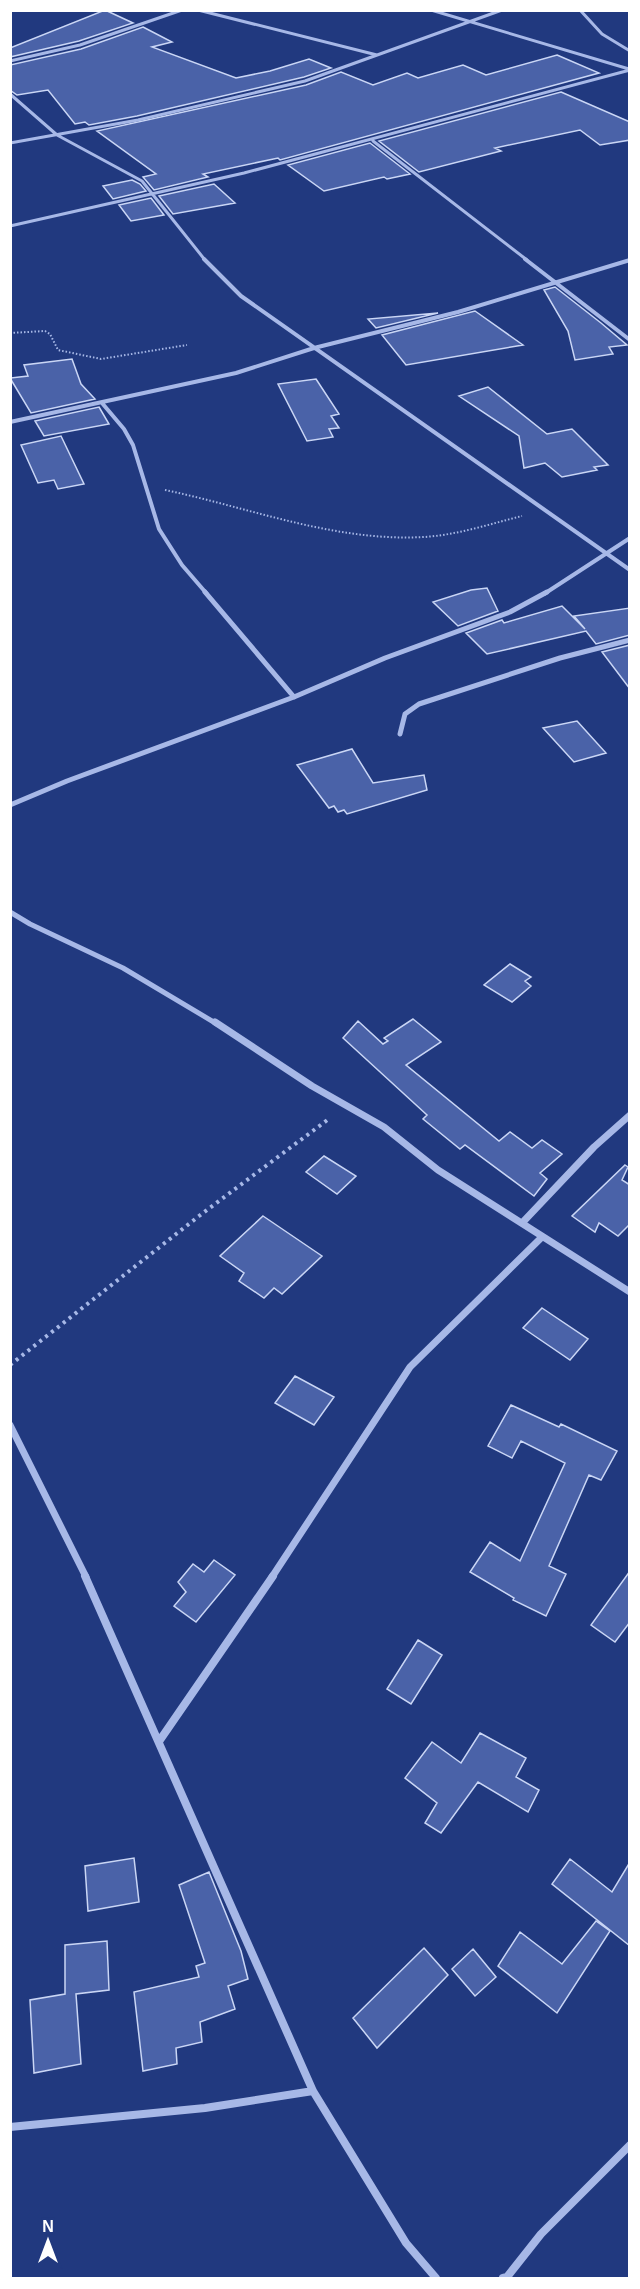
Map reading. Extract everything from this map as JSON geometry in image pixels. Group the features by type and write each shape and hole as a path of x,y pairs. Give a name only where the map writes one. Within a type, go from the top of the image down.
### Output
{"street":[{"path":"10,61 80,45 182,10"},
{"path":"198,10 377,55"},
{"path":"431,10 630,69"},
{"path":"10,143 138,120 305,81 502,10"},
{"path":"580,10 585,18 613,42 630,51"},
{"path":"10,226 154,196 373,141 630,69"},
{"path":"10,94 57,135 142,181 223,280 268,316 630,570"},
{"path":"373,141 630,340"},
{"path":"10,422 236,373 314,348 458,312 630,260"},
{"path":"102,403 124,429 133,445 147,486 148,501 159,529 182,565 294,697"},
{"path":"10,805 67,780 294,697 385,658 510,612 555,588 630,538"},
{"path":"399,734 405,714 419,704 560,658 630,640"},
{"path":"10,912 30,924 123,968 202,1014 346,1106 384,1127 438,1170 630,1292"},
{"path":"522,1223 594,1147 630,1115"},
{"path":"160,1740 297,1541 411,1367 542,1237"},
{"path":"10,1425 78,1561 160,1740 240,1929 314,2091 405,2242 436,2278"},
{"path":"10,2127 205,2108 314,2091"},
{"path":"503,2278 541,2234 630,2145"}],"path":[{"path":"10,333 45,331 50,334 58,350 101,359 187,345"},
{"path":"147,486 187,494 289,522 374,537 423,537 454,533 543,511"},
{"path":"10,1365 199,1216 346,1106"}],"building":[{"path":"105,10 133,23 79,41 10,57 10,48"},
{"path":"143,27 172,42 152,47 236,78 309,59 331,68 304,77 89,125 85,122 75,124 48,90 17,95 10,90 10,65 81,49"},
{"path":"557,55 599,73 280,160 278,158 203,174 208,177 154,190 143,177 156,174 97,131 306,85 341,72 373,85 407,73 418,78 463,65 486,75"},
{"path":"561,92 630,122 630,140 600,145 580,130 495,148 501,151 419,172 379,141"},
{"path":"370,143 410,174 387,179 384,177 324,191 288,165"},
{"path":"132,180 146,191 113,199 103,186"},
{"path":"214,184 235,203 173,214 159,196"},
{"path":"151,198 164,215 131,221 119,205"},
{"path":"555,287 627,345 609,347 613,354 575,360 568,331 544,290"},
{"path":"475,311 523,345 406,365 382,335"},
{"path":"438,313 376,328 368,319"},
{"path":"72,359 81,384 95,399 31,413 10,378 28,376 24,365"},
{"path":"316,379 339,414 331,416 339,428 329,429 333,437 307,441 278,384"},
{"path":"488,387 547,434 572,429 608,465 594,467 597,470 562,477 545,463 524,468 519,436 459,396"},
{"path":"99,407 109,424 44,436 35,421"},
{"path":"61,436 84,484 58,489 54,480 38,483 21,445"},
{"path":"487,588 498,611 458,626 433,602 471,590"},
{"path":"562,606 585,629 574,616 630,608 630,635 596,644 586,631 487,654 466,633 502,620 504,623"},
{"path":"630,645 630,689 602,652"},
{"path":"577,721 606,753 574,762 543,728"},
{"path":"352,749 373,783 424,775 427,790 347,814 344,810 338,812 334,806 329,808 297,765"},
{"path":"510,964 531,977 525,981 531,986 512,1002 484,985"},
{"path":"413,1019 441,1042 406,1065 499,1141 510,1132 532,1148 542,1140 562,1154 540,1173 547,1179 534,1196 465,1145 460,1149 423,1119 427,1115 343,1038 358,1021 383,1044 388,1041 384,1038"},
{"path":"324,1156 356,1176 337,1194 306,1172"},
{"path":"625,1165 628,1167 622,1180 630,1185 630,1224 618,1236 599,1223 595,1232 572,1216"},
{"path":"263,1216 322,1256 282,1294 274,1288 264,1298 239,1281 244,1273 220,1256"},
{"path":"542,1308 588,1339 570,1360 523,1328"},
{"path":"295,1376 334,1397 314,1425 275,1403"},
{"path":"511,1405 559,1427 561,1424 617,1451 601,1480 589,1475 549,1566 566,1574 546,1616 513,1600 514,1598 470,1572 490,1542 520,1561 565,1463 521,1441 512,1458 488,1446"},
{"path":"214,1560 235,1575 196,1622 174,1606 186,1592 178,1582 193,1564 204,1572"},
{"path":"630,1571 630,1622 615,1642 591,1625"},
{"path":"418,1640 442,1655 411,1704 387,1689"},
{"path":"480,1733 526,1758 516,1777 539,1790 528,1812 478,1782 441,1833 425,1823 437,1803 405,1778 432,1742 461,1763"},
{"path":"134,1858 139,1902 88,1911 85,1866"},
{"path":"570,1859 612,1892 630,1862 630,1946 552,1884"},
{"path":"209,1872 241,1951 248,1979 228,1986 235,2009 200,2022 202,2042 176,2048 177,2064 143,2071 134,1992 199,1977 196,1966 205,1963 179,1885"},
{"path":"596,1921 610,1931 557,2013 498,1966 520,1932 562,1964"},
{"path":"107,1941 109,1990 76,1994 81,2064 34,2073 30,2000 65,1994 65,1945"},
{"path":"424,1948 448,1975 377,2048 353,2018"},
{"path":"473,1949 496,1977 475,1996 452,1969"}]}
